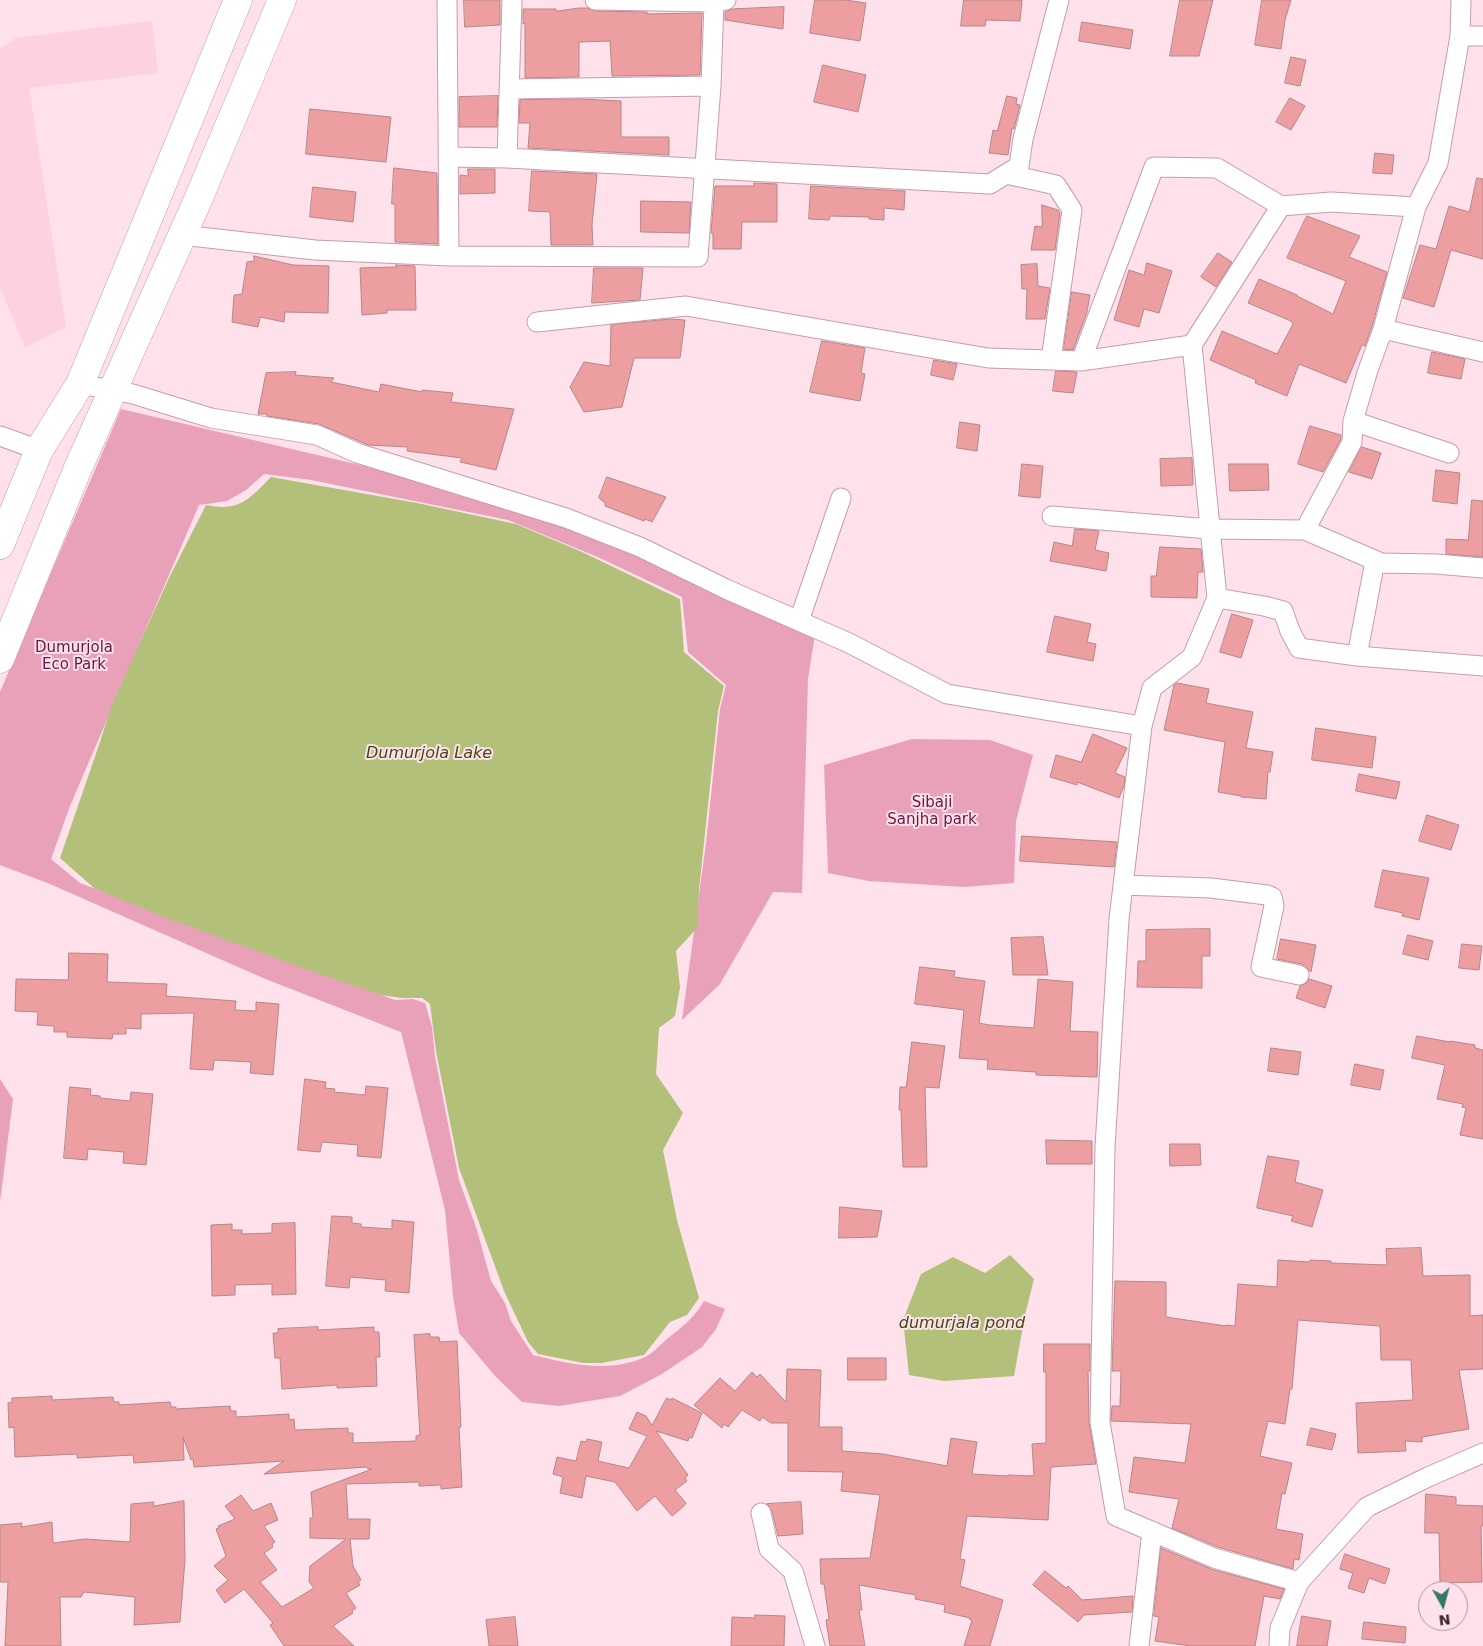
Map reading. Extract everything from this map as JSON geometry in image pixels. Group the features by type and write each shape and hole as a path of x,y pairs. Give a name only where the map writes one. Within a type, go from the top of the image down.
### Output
{"main road":[{"path":"0,545 39,450 80,384 238,0"},
{"path":"0,659 78,468 182,235 282,0"}],"street":[{"path":"447,0 449,256"},
{"path":"507,158 512,0"},
{"path":"182,235 315,250 449,256 698,257 720,1 595,0"},
{"path":"448,157 507,158 990,184 1018,166 1059,0"},
{"path":"1305,530 1352,442 1353,421 1368,370 1383,329 1416,208 1438,163 1460,36 1461,0"},
{"path":"1460,36 1483,36"},
{"path":"510,89 712,86"},
{"path":"1081,361 1154,167 1217,168 1281,206 1331,202 1416,208"},
{"path":"1006,174 1056,185 1072,210 1051,360"},
{"path":"1281,206 1192,345 1217,598 1192,656 1152,688 1142,726 1119,918 1105,1147 1100,1422 1116,1516 1214,1558 1299,1582"},
{"path":"537,322 686,306 988,358 1081,361 1192,345"},
{"path":"1383,329 1483,352"},
{"path":"80,384 133,394 211,418 317,435 357,453 566,518 640,548 726,589 849,643 947,694 1142,726"},
{"path":"1353,421 1449,453"},
{"path":"0,436 39,450"},
{"path":"799,621 841,498"},
{"path":"1052,516 1210,529 1305,530 1381,563 1436,564 1483,568"},
{"path":"1357,656 1375,561"},
{"path":"1217,598 1283,611 1290,631 1299,648 1357,656 1483,666"},
{"path":"1123,885 1211,888 1272,897 1274,906 1261,967 1299,976"},
{"path":"1279,1646 1280,1628 1299,1582 1367,1507 1428,1476 1483,1453"},
{"path":"762,1513 769,1549 793,1570 815,1646"},
{"path":"1139,1646 1152,1531"}],"shaded area":[{"path":"152,21 158,73 29,88 66,327 25,347 0,288 0,49 16,38"}],"green space":[{"name":"Dumurjola Eco Park","path":"121,409 394,473 556,519 816,628 808,679 802,893 773,892 720,984 682,1020 706,843 720,709 726,685 688,652 682,597 600,558 508,520 311,480 264,474 246,490 227,501 199,505 70,806 51,859 80,883 395,1000 413,999 425,1003 432,1027 435,1057 459,1180 477,1230 491,1281 505,1303 511,1321 533,1355 574,1364 602,1366 629,1363 649,1355 687,1322 704,1301 725,1309 716,1329 702,1347 662,1374 620,1396 559,1406 522,1402 495,1376 459,1333 453,1296 445,1210 401,1032 263,978 50,884 0,865 0,692"},
{"name":"Sibaji Sanjha park","path":"912,739 990,740 1033,755 1016,821 1014,883 964,887 869,881 828,873 824,765"},
{"path":"0,1079 13,1099 0,1202"}],"water":[{"name":"Dumurjola Lake","path":"271,477 417,503 516,524 580,551 680,599 684,652 724,686 718,711 699,890 697,928 676,951 680,987 675,1016 659,1028 656,1074 683,1113 663,1150 677,1220 699,1298 687,1315 670,1322 644,1355 602,1363 583,1363 538,1354 528,1342 504,1291 459,1168 436,1051 430,1004 422,998 401,998 381,995 161,916 94,888 60,858 111,707 169,578 206,505 227,507 243,502"},
{"name":"dumurjala pond","path":"1010,1255 1034,1279 1025,1315 1014,1376 944,1381 909,1375 903,1320 921,1274 953,1257 985,1273"}],"building":[{"path":"464,0 500,0 500,25 465,27"},
{"path":"815,0 845,0 866,3 860,41 810,33"},
{"path":"964,0 1022,0 1020,21 986,20 985,26 961,26"},
{"path":"1180,0 1213,0 1199,56 1170,56"},
{"path":"1262,0 1291,0 1285,20 1281,49 1255,45"},
{"path":"784,7 783,29 725,20 725,12 733,9"},
{"path":"588,8 595,11 647,12 647,14 702,13 700,75 612,76 610,41 579,42 579,77 525,78 525,23 523,24 523,9 556,9 556,11"},
{"path":"1082,22 1133,30 1130,49 1079,41"},
{"path":"1291,57 1306,60 1300,86 1285,83"},
{"path":"823,65 866,75 858,112 814,102"},
{"path":"498,96 497,127 459,127 459,97"},
{"path":"1007,96 1017,98 1016,104 1020,105 1014,129 1012,128 1008,155 989,153 993,130 997,131"},
{"path":"1290,98 1305,106 1291,130 1276,122"},
{"path":"580,99 621,101 621,137 669,137 669,155 528,148 530,123 519,123 520,100"},
{"path":"310,109 391,117 386,162 306,154"},
{"path":"1375,153 1394,155 1392,174 1373,173"},
{"path":"394,168 437,173 438,244 395,242 395,204 392,204"},
{"path":"468,169 495,169 495,193 460,194 460,175 468,176"},
{"path":"532,171 597,174 592,225 593,245 551,245 550,212 529,211"},
{"path":"1477,178 1483,179 1483,259 1451,250 1434,307 1403,298 1420,245 1436,249 1449,206 1469,212"},
{"path":"754,183 777,184 777,222 742,222 741,249 713,249 713,233 711,233 715,186 754,186"},
{"path":"811,186 905,191 904,210 884,208 884,220 869,219 869,217 830,216 829,220 809,219"},
{"path":"313,187 356,192 353,222 310,217"},
{"path":"641,201 691,202 689,233 641,232"},
{"path":"1042,205 1058,210 1060,213 1055,250 1031,250 1035,226 1042,227"},
{"path":"1307,216 1360,236 1349,257 1387,272 1365,346 1362,345 1346,383 1299,364 1287,396 1255,383 1256,380 1210,360 1222,331 1277,354 1293,324 1291,321 1248,303 1259,279 1297,295 1333,314 1346,281 1287,258"},
{"path":"1218,253 1232,262 1216,287 1201,277"},
{"path":"254,256 293,265 329,266 328,313 285,312 284,322 260,317 258,327 232,322 234,295 242,294 247,262 254,261"},
{"path":"1147,263 1172,271 1159,313 1144,309 1139,327 1114,320 1129,270 1144,275"},
{"path":"1037,264 1038,286 1050,288 1045,319 1026,319 1027,289 1022,289 1021,265"},
{"path":"396,265 415,266 416,310 387,310 387,313 362,315 360,268 396,267"},
{"path":"594,268 643,268 640,300 592,303"},
{"path":"1072,292 1090,295 1087,312 1073,350 1064,349"},
{"path":"671,319 685,320 680,358 634,358 622,407 584,412 570,387 584,362 610,366 611,325"},
{"path":"822,341 865,348 861,373 865,374 860,401 810,392"},
{"path":"1432,352 1465,359 1461,379 1428,373"},
{"path":"934,360 957,364 953,380 931,375"},
{"path":"1056,371 1077,372 1073,393 1053,391"},
{"path":"296,372 295,375 334,378 331,382 379,392 381,384 422,392 422,390 453,393 451,402 514,409 496,470 460,462 462,458 407,451 408,447 368,445 319,424 258,414 266,373"},
{"path":"960,422 980,425 977,451 957,448"},
{"path":"1310,426 1341,435 1341,439 1323,472 1298,464"},
{"path":"1362,447 1381,453 1372,479 1349,472"},
{"path":"1192,458 1193,485 1161,486 1160,459"},
{"path":"1022,464 1043,466 1040,498 1019,496"},
{"path":"1229,464 1268,464 1269,490 1230,491"},
{"path":"1436,470 1460,473 1457,504 1433,501"},
{"path":"607,477 666,497 652,522 645,519 644,521 605,506 605,503 599,498"},
{"path":"1472,500 1483,501 1483,557 1446,554 1446,539 1468,540"},
{"path":"1075,529 1099,531 1095,550 1109,553 1106,571 1050,561 1054,542 1072,546"},
{"path":"1160,547 1201,549 1203,572 1198,572 1197,598 1151,597 1151,576 1156,576"},
{"path":"1232,614 1253,620 1241,658 1220,652"},
{"path":"1055,616 1091,624 1087,642 1096,644 1093,661 1047,652"},
{"path":"1177,683 1209,689 1206,703 1253,712 1246,748 1273,752 1270,772 1268,772 1266,799 1241,797 1218,792 1225,742 1164,730 1174,685"},
{"path":"1316,728 1376,737 1372,768 1312,760"},
{"path":"1093,734 1127,748 1115,773 1125,777 1124,786 1119,798 1077,782 1077,785 1050,777 1056,755 1081,762"},
{"path":"1359,774 1400,782 1396,799 1356,791"},
{"path":"1427,815 1459,825 1451,850 1419,841"},
{"path":"1022,836 1117,842 1114,867 1020,861"},
{"path":"1383,870 1429,878 1419,920 1402,916 1403,913 1375,907"},
{"path":"1210,929 1210,956 1202,956 1202,988 1137,987 1138,961 1146,961 1146,930"},
{"path":"1408,935 1433,941 1428,960 1403,954"},
{"path":"1043,937 1048,975 1013,975 1011,938"},
{"path":"1281,939 1316,945 1311,972 1302,964 1277,959"},
{"path":"1462,944 1482,946 1479,970 1459,968"},
{"path":"69,953 108,954 107,982 167,984 166,996 236,1001 235,1010 256,1011 256,1002 279,1004 273,1075 250,1073 251,1062 214,1060 213,1070 190,1069 194,1013 141,1014 141,1029 126,1028 126,1034 113,1034 112,1039 67,1037 67,1032 54,1032 54,1026 37,1025 38,1012 15,1011 16,979 68,980"},
{"path":"920,967 955,971 954,977 985,981 979,1023 989,1025 1034,1028 1038,979 1073,982 1070,1031 1098,1032 1097,1077 1036,1075 1036,1072 987,1069 988,1060 959,1058 964,1010 915,1004"},
{"path":"1309,979 1332,986 1325,1008 1296,998 1300,986 1307,983"},
{"path":"1417,1036 1475,1045 1475,1048 1483,1050 1483,1139 1460,1135 1466,1108 1462,1107 1463,1104 1437,1099 1445,1065 1412,1058"},
{"path":"912,1042 945,1046 939,1088 925,1087 927,1167 903,1167 901,1110 899,1110 900,1087 906,1087"},
{"path":"1271,1048 1301,1052 1298,1075 1268,1071"},
{"path":"1355,1064 1384,1070 1380,1090 1351,1085"},
{"path":"305,1079 326,1082 325,1088 335,1089 334,1092 365,1095 366,1086 388,1088 381,1158 357,1156 358,1145 322,1142 320,1152 298,1150"},
{"path":"70,1087 91,1089 90,1095 100,1096 100,1098 130,1101 131,1092 153,1094 146,1165 123,1163 124,1152 88,1149 87,1160 64,1158"},
{"path":"1046,1140 1092,1141 1092,1164 1047,1164"},
{"path":"1170,1144 1200,1144 1201,1165 1170,1166"},
{"path":"1268,1156 1299,1161 1295,1182 1323,1190 1312,1227 1291,1221 1293,1216 1257,1208"},
{"path":"840,1207 882,1211 877,1237 839,1238"},
{"path":"332,1216 352,1217 352,1223 361,1224 361,1227 392,1229 392,1220 414,1222 409,1293 385,1291 386,1280 350,1277 349,1288 326,1286"},
{"path":"295,1223 296,1294 272,1295 272,1284 235,1285 235,1295 212,1296 211,1225 232,1224 232,1230 242,1230 242,1234 272,1233 272,1224"},
{"path":"1421,1248 1423,1276 1470,1275 1470,1316 1483,1315 1483,1369 1459,1370 1469,1429 1422,1437 1422,1442 1405,1441 1406,1451 1358,1453 1356,1403 1413,1400 1411,1360 1381,1360 1380,1326 1298,1320 1292,1389 1290,1389 1285,1424 1268,1421 1260,1456 1292,1463 1285,1494 1282,1493 1276,1529 1303,1534 1299,1560 1294,1559 1293,1569 1218,1547 1172,1528 1179,1499 1129,1492 1134,1457 1185,1463 1191,1424 1111,1421 1112,1406 1120,1406 1121,1371 1112,1371 1115,1281 1166,1282 1166,1317 1235,1326 1238,1284 1277,1287 1278,1260 1387,1265 1386,1249"},
{"path":"318,1327 318,1330 374,1327 374,1332 379,1332 380,1357 376,1357 377,1386 337,1388 337,1385 282,1389 280,1358 275,1358 273,1333 278,1333 278,1329"},
{"path":"430,1334 430,1337 439,1337 440,1342 457,1341 462,1487 441,1489 441,1485 419,1486 419,1482 346,1484 348,1519 370,1519 369,1539 350,1539 353,1566 361,1580 358,1582 360,1585 346,1593 356,1608 352,1611 353,1613 333,1626 354,1646 284,1646 270,1625 273,1623 244,1589 225,1603 216,1590 228,1580 214,1566 226,1556 216,1529 219,1528 218,1526 235,1519 225,1506 241,1495 253,1511 271,1503 278,1520 264,1526 275,1542 272,1544 273,1547 264,1553 277,1570 260,1582 282,1607 314,1588 309,1582 310,1566 346,1539 310,1538 310,1518 313,1518 311,1492 372,1469 367,1467 264,1474 284,1461 194,1467 193,1459 191,1460 183,1437 184,1460 134,1463 133,1455 77,1458 77,1454 15,1457 14,1427 9,1428 8,1403 12,1402 12,1398 52,1396 52,1400 113,1397 114,1402 119,1402 119,1405 170,1402 171,1407 176,1407 176,1409 230,1406 231,1411 236,1411 236,1417 289,1414 289,1420 294,1419 295,1430 348,1428 348,1433 353,1433 353,1443 416,1441 416,1436 420,1435 414,1335"},
{"path":"1044,1344 1090,1344 1090,1371 1088,1371 1089,1422 1096,1464 1051,1467 1048,1520 967,1516 960,1559 965,1560 960,1586 1003,1600 990,1646 964,1646 972,1620 944,1612 945,1605 915,1599 916,1595 859,1585 862,1610 859,1610 865,1646 830,1646 826,1620 829,1619 824,1584 821,1584 820,1559 870,1558 880,1495 841,1491 843,1472 788,1471 788,1423 771,1423 762,1417 760,1421 742,1410 728,1427 724,1424 722,1428 694,1405 720,1378 735,1391 752,1372 757,1377 760,1374 786,1402 787,1369 821,1370 819,1427 842,1427 842,1451 883,1454 947,1466 951,1438 977,1442 972,1474 1034,1476 1032,1444 1046,1443"},
{"path":"848,1358 886,1358 886,1380 848,1380"},
{"path":"667,1398 671,1400 672,1398 702,1413 692,1438 689,1437 688,1441 656,1431 688,1475 685,1478 687,1481 675,1490 686,1503 684,1506 672,1516 655,1496 637,1511 615,1482 586,1476 582,1498 560,1493 563,1477 553,1474 557,1457 576,1461 581,1441 586,1442 587,1439 602,1442 598,1461 629,1468 647,1436 629,1429 637,1412 646,1416 652,1425"},
{"path":"1311,1428 1336,1434 1332,1450 1307,1445"},
{"path":"1426,1494 1456,1497 1456,1505 1483,1506 1483,1526 1481,1526 1482,1582 1440,1581 1439,1533 1425,1533"},
{"path":"184,1501 185,1560 180,1622 134,1625 135,1597 84,1592 81,1597 60,1597 61,1646 5,1646 8,1582 0,1582 0,1525 22,1523 21,1527 52,1522 53,1543 85,1539 130,1542 131,1504 154,1502 153,1506"},
{"path":"801,1502 803,1534 778,1536 772,1511 767,1504"},
{"path":"1161,1548 1211,1569 1284,1589 1280,1599 1264,1596 1255,1646 1191,1646 1155,1641 1159,1617 1154,1616"},
{"path":"1345,1554 1390,1569 1385,1584 1369,1578 1364,1593 1348,1588 1353,1573 1340,1569"},
{"path":"1045,1571 1066,1588 1068,1586 1082,1600 1133,1596 1132,1612 1084,1615 1078,1622 1033,1585"},
{"path":"755,1615 785,1616 784,1646 731,1646 732,1617 755,1618"},
{"path":"1302,1616 1331,1621 1327,1646 1297,1646"},
{"path":"515,1617 518,1646 489,1646 486,1620"},
{"path":"1364,1622 1406,1627 1405,1643 1362,1639"}]}
